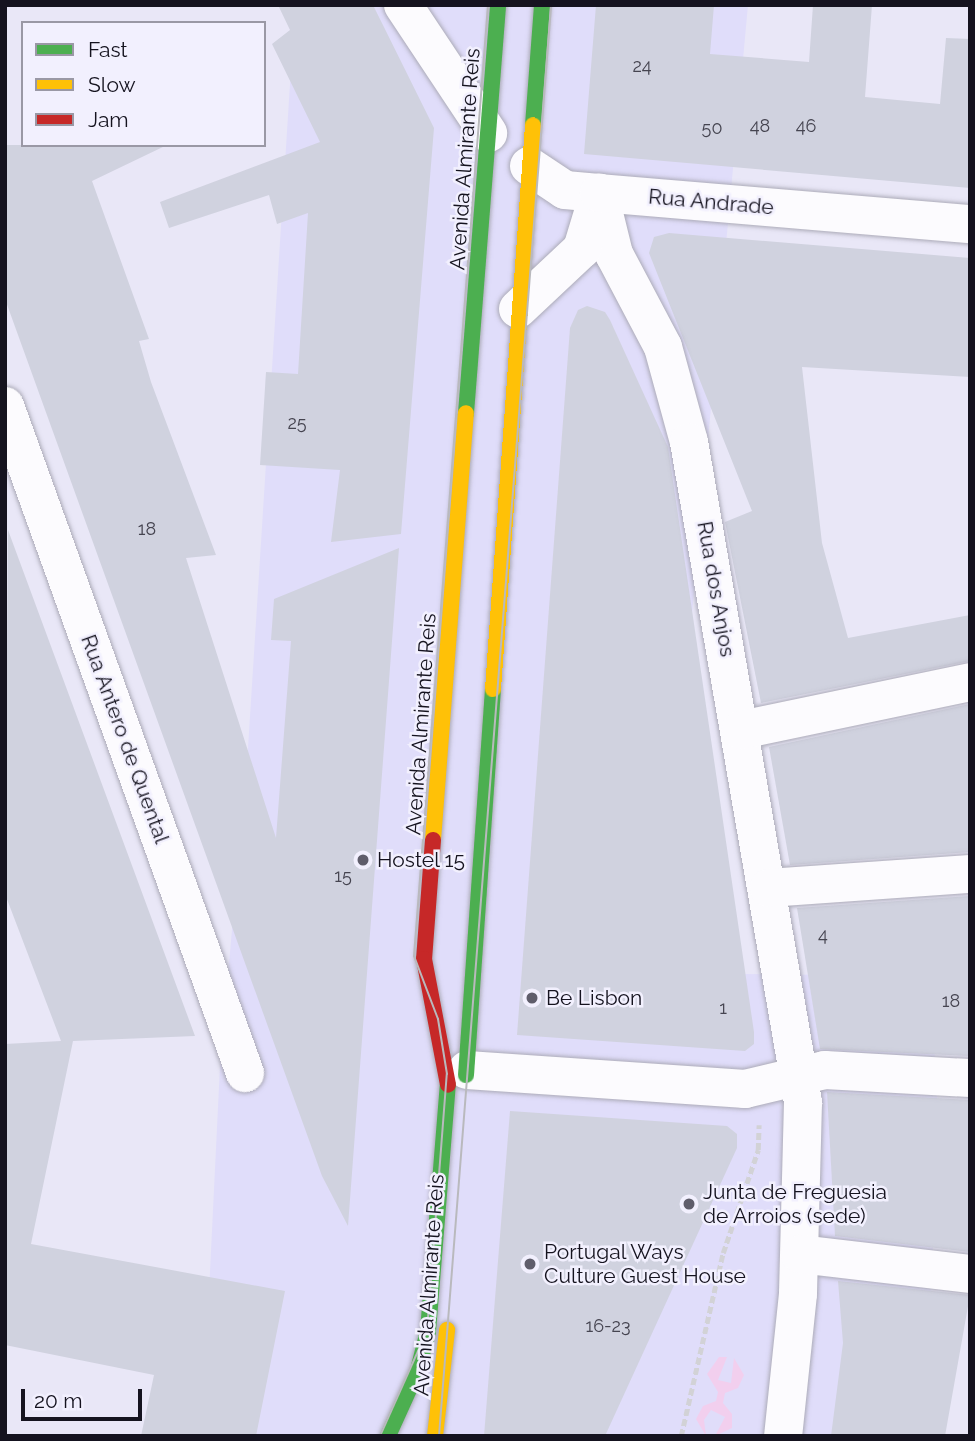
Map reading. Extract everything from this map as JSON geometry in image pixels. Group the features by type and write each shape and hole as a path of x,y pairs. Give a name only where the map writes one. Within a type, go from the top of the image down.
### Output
{"main road":[{"name":"Avenida Almirante Reis","path":"388,1436 418,1370 428,1331 449,1070 424,959 498,5"},
{"name":"Avenida Almirante Reis","path":"435,1436 467,1070 518,309 542,5"},
{"path":"488,133 529,166"}],"street":[{"path":"403,5 488,133"},
{"path":"529,166 565,190 599,192"},
{"name":"Rua Andrade","path":"599,192 970,225"},
{"name":"Rua dos Anjos","path":"599,192 597,249 663,347 682,410 769,888 799,1076 800,1254 783,1436"},
{"path":"518,309 597,249"},
{"name":"Rua Antero de Quental","path":"5,406 245,1073"},
{"path":"741,730 970,682"},
{"path":"769,888 970,874"},
{"path":"467,1070 745,1089 838,1069 970,1078"},
{"path":"800,1254 970,1274"}],"path":[{"path":"681,1436 723,1253 758,1150 759,1121"}],"shaded area":[{"path":"295,5 748,5 659,973 930,976 939,1130 930,1307 886,1436 202,1436 220,1066 248,748"},
{"path":"719,1357 727,1357 718,1380 731,1383 734,1358 744,1375 738,1388 725,1393 723,1403 732,1414 732,1428 715,1436 725,1417 711,1410 704,1420 706,1436 696,1419 703,1406 716,1401 718,1392 707,1374"}],"building":[{"path":"278,5 373,5 434,128 401,534 331,542 340,470 260,465 266,372 298,374 308,213 277,224 269,195 169,228 160,202 320,142 272,44 290,30"},
{"path":"596,5 714,5 710,54 809,62 813,5 872,5 865,97 940,104 946,38 970,39 970,188 584,154"},
{"path":"5,145 163,147 92,181 149,339 139,341 151,382 216,555 186,558 276,838 291,641 271,640 274,599 399,548 348,1226 322,1176 5,299"},
{"path":"669,233 970,258 970,377 802,367 822,543 848,638 970,615 970,661 761,703 725,522 752,511 649,253 654,237"},
{"path":"587,306 605,312 610,320 668,447 754,1032 754,1044 745,1051 517,1035 570,328 578,310"},
{"path":"8,530 195,1036 73,1041 31,1244 285,1291 256,1436 141,1436 154,1375 5,1345 5,1044 61,1041 5,894"},
{"path":"970,704 970,852 790,865 769,747"},
{"path":"970,896 970,1056 820,1049 797,908"},
{"path":"827,1092 970,1100 970,1252 835,1236"},
{"path":"510,1111 727,1126 737,1134 737,1148 605,1436 484,1436"},
{"path":"838,1281 970,1295 945,1436 831,1436 843,1343"}],"tram line":[{"path":"380,1436 427,1331 447,1074 438,1019 414,956 488,5"},
{"path":"439,1436 551,5"}],"traffic: fast":[{"path":"466,413 498,5"},
{"path":"533,125 542,5"},
{"path":"466,1075 493,689"},
{"path":"388,1436 418,1370 428,1331 448,1085"}],"traffic: slow":[{"path":"493,689 533,125"},
{"path":"433,840 466,413"},
{"path":"435,1436 447,1330"}],"traffic: jam":[{"path":"433,840 424,959 448,1085"}],"place":[{"name":"Hostel 15","path":"363,860"},
{"name":"Be Lisbon","path":"532,998"},
{"name":"Junta de Freguesia de Arroios (sede)","path":"689,1204"},
{"name":"Portugal Ways Culture Guest House","path":"530,1264"}]}
